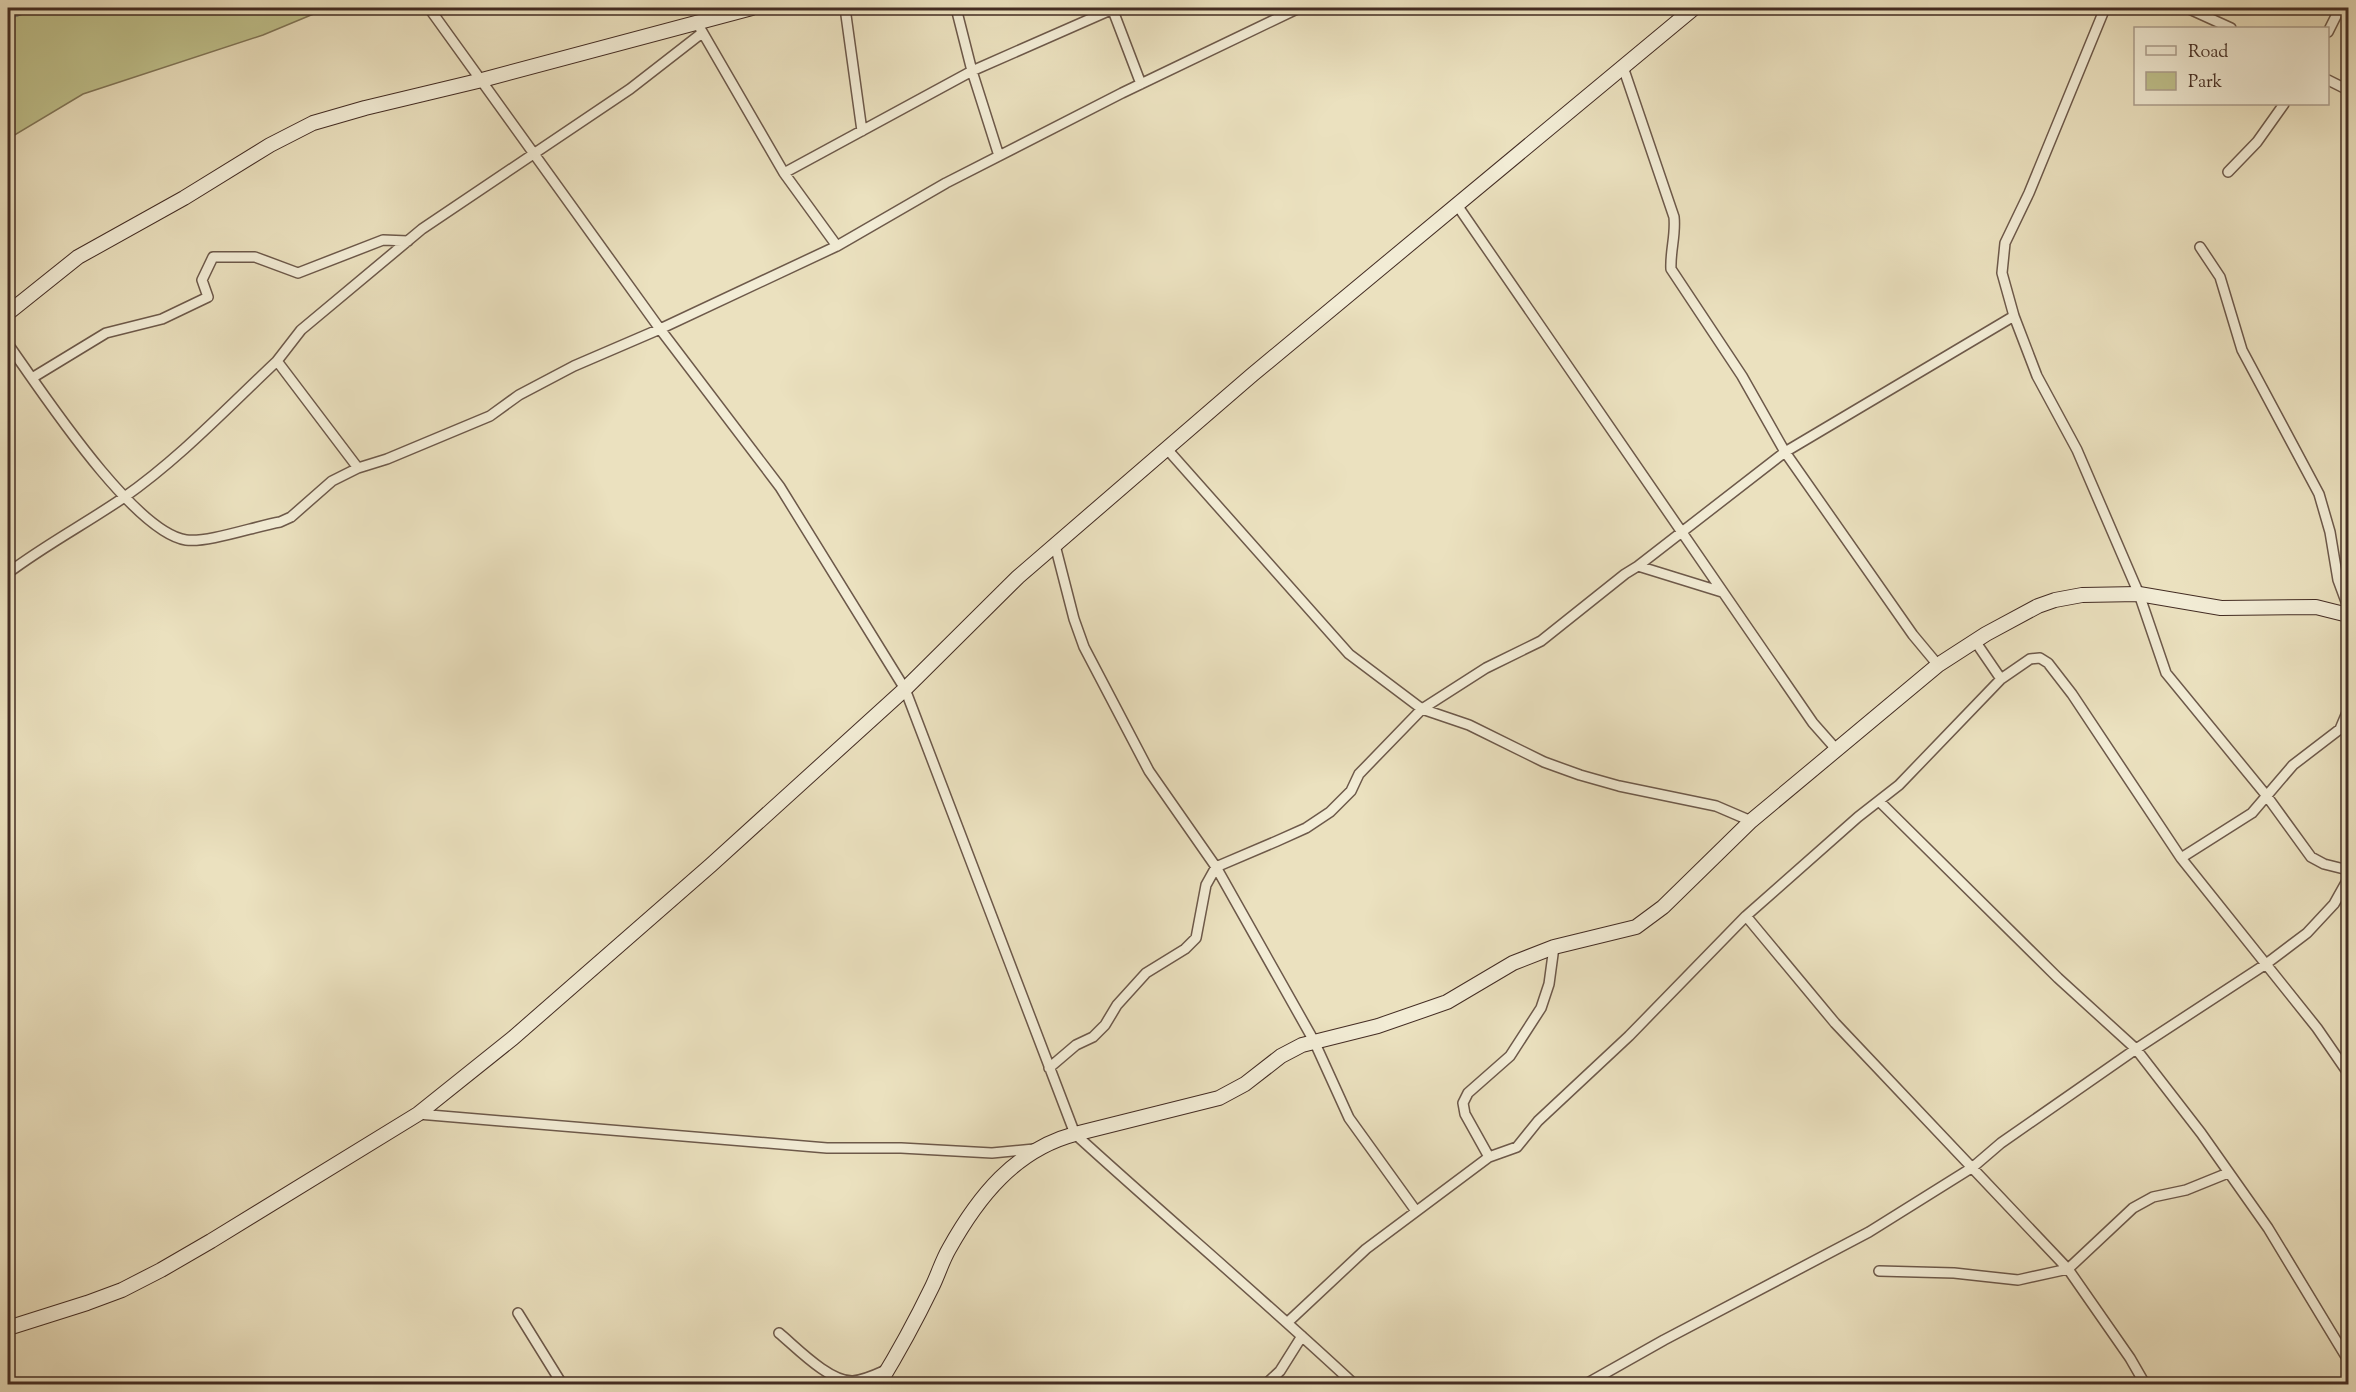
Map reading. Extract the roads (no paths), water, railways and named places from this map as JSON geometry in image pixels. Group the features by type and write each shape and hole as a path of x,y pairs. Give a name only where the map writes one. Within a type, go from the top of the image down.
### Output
{"street":[{"path":"429,8 660,329 780,487 905,689 1074,1134 1288,1322 1354,1384"},
{"path":"8,313 78,257 184,198 296,130 313,123 364,108 700,28 752,8"},
{"path":"845,8 862,131"},
{"path":"956,8 972,71 999,156"},
{"path":"784,173 972,71 1112,8 1141,84"},
{"path":"8,344 59,417 123,497 176,538 201,540 291,517 332,481 358,468 387,459 490,416 519,395 574,366 660,329 837,246 946,183 1141,84 1299,8"},
{"path":"8,1328 122,1290 161,1270 221,1236 418,1114 513,1038 693,880 905,689 1018,577 1167,448 1694,8"},
{"path":"2105,8 2029,193 2005,243 2002,273 2014,316 2037,376 2077,450 2139,594 2166,673 2266,795 2311,857 2324,864 2349,870"},
{"path":"2187,8 2229,27"},
{"path":"2329,30 2340,8"},
{"path":"8,573 42,547 123,497 185,448 277,361 301,330 422,229 630,88 700,28"},
{"path":"700,28 784,173 837,246"},
{"path":"1623,67 1674,217 1671,269 1742,376 1785,452 1913,635 1938,665"},
{"path":"2329,80 2349,90"},
{"path":"2228,172 2256,142 2283,105"},
{"path":"1456,205 1722,592 1814,723 1836,749"},
{"path":"32,378 106,333 162,319 208,297 202,280 213,257 255,257 298,273 383,240 408,241"},
{"path":"2200,247 2220,277 2242,350 2319,494 2330,532 2338,580 2349,607"},
{"path":"1049,1068 1076,1046 1094,1037 1105,1025 1117,1005 1146,973 1185,949 1196,938 1206,885 1216,867 1277,842 1306,828 1330,812 1351,791 1359,774 1422,709 1486,668 1541,641 1785,452 2014,316"},
{"path":"277,361 358,468"},
{"path":"1167,448 1348,654 1422,709 1469,725 1544,762 1580,775 1619,786 1716,806 1751,821"},
{"path":"1055,545 1074,619 1084,647 1149,771 1216,867 1314,1041 1349,1118 1416,1211"},
{"path":"1638,566 1722,592"},
{"path":"879,1384 933,1286 948,1250 972,1211 996,1182 1034,1149 1074,1134 1219,1098 1245,1084 1281,1056 1314,1041 1378,1026 1447,1002 1513,963 1554,947 1624,930 1642,923 1663,907 1751,821 1938,665 1975,641 2038,606 2082,595 2139,594 2221,608 2316,607 2349,615"},
{"path":"1975,641 2001,679"},
{"path":"1288,1322 1366,1249 1489,1157 1506,1153 1517,1147 1538,1121 1629,1036 1746,916 1858,817 1880,802 1938,747 2001,679 2030,659 2040,658 2048,663 2072,694 2181,858 2317,1028 2349,1073"},
{"path":"2181,858 2253,813 2293,765 2340,729 2349,710"},
{"path":"1880,802 2058,978 2136,1049 2201,1133 2297,1274 2349,1360"},
{"path":"1586,1384 1664,1340 1869,1232 1974,1167 2001,1143 2136,1049 2266,964 2307,933 2334,904 2349,879"},
{"path":"1746,916 1836,1023 2068,1269 2145,1384"},
{"path":"1489,1157 1466,1114 1463,1103 1468,1093 1510,1056 1540,1008 1549,984 1554,947"},
{"path":"418,1114 827,1148 901,1148 992,1153 1034,1149"},
{"path":"1879,1271 1954,1273 2018,1280 2068,1269 2133,1208 2153,1197 2186,1190 2228,1173"},
{"path":"518,1312 562,1384"},
{"path":"779,1333 814,1364 834,1376 851,1382 888,1369"},
{"path":"1266,1384 1280,1371 1302,1336"}],"water":[{"path":"8,8 40,8 8,19"}]}
